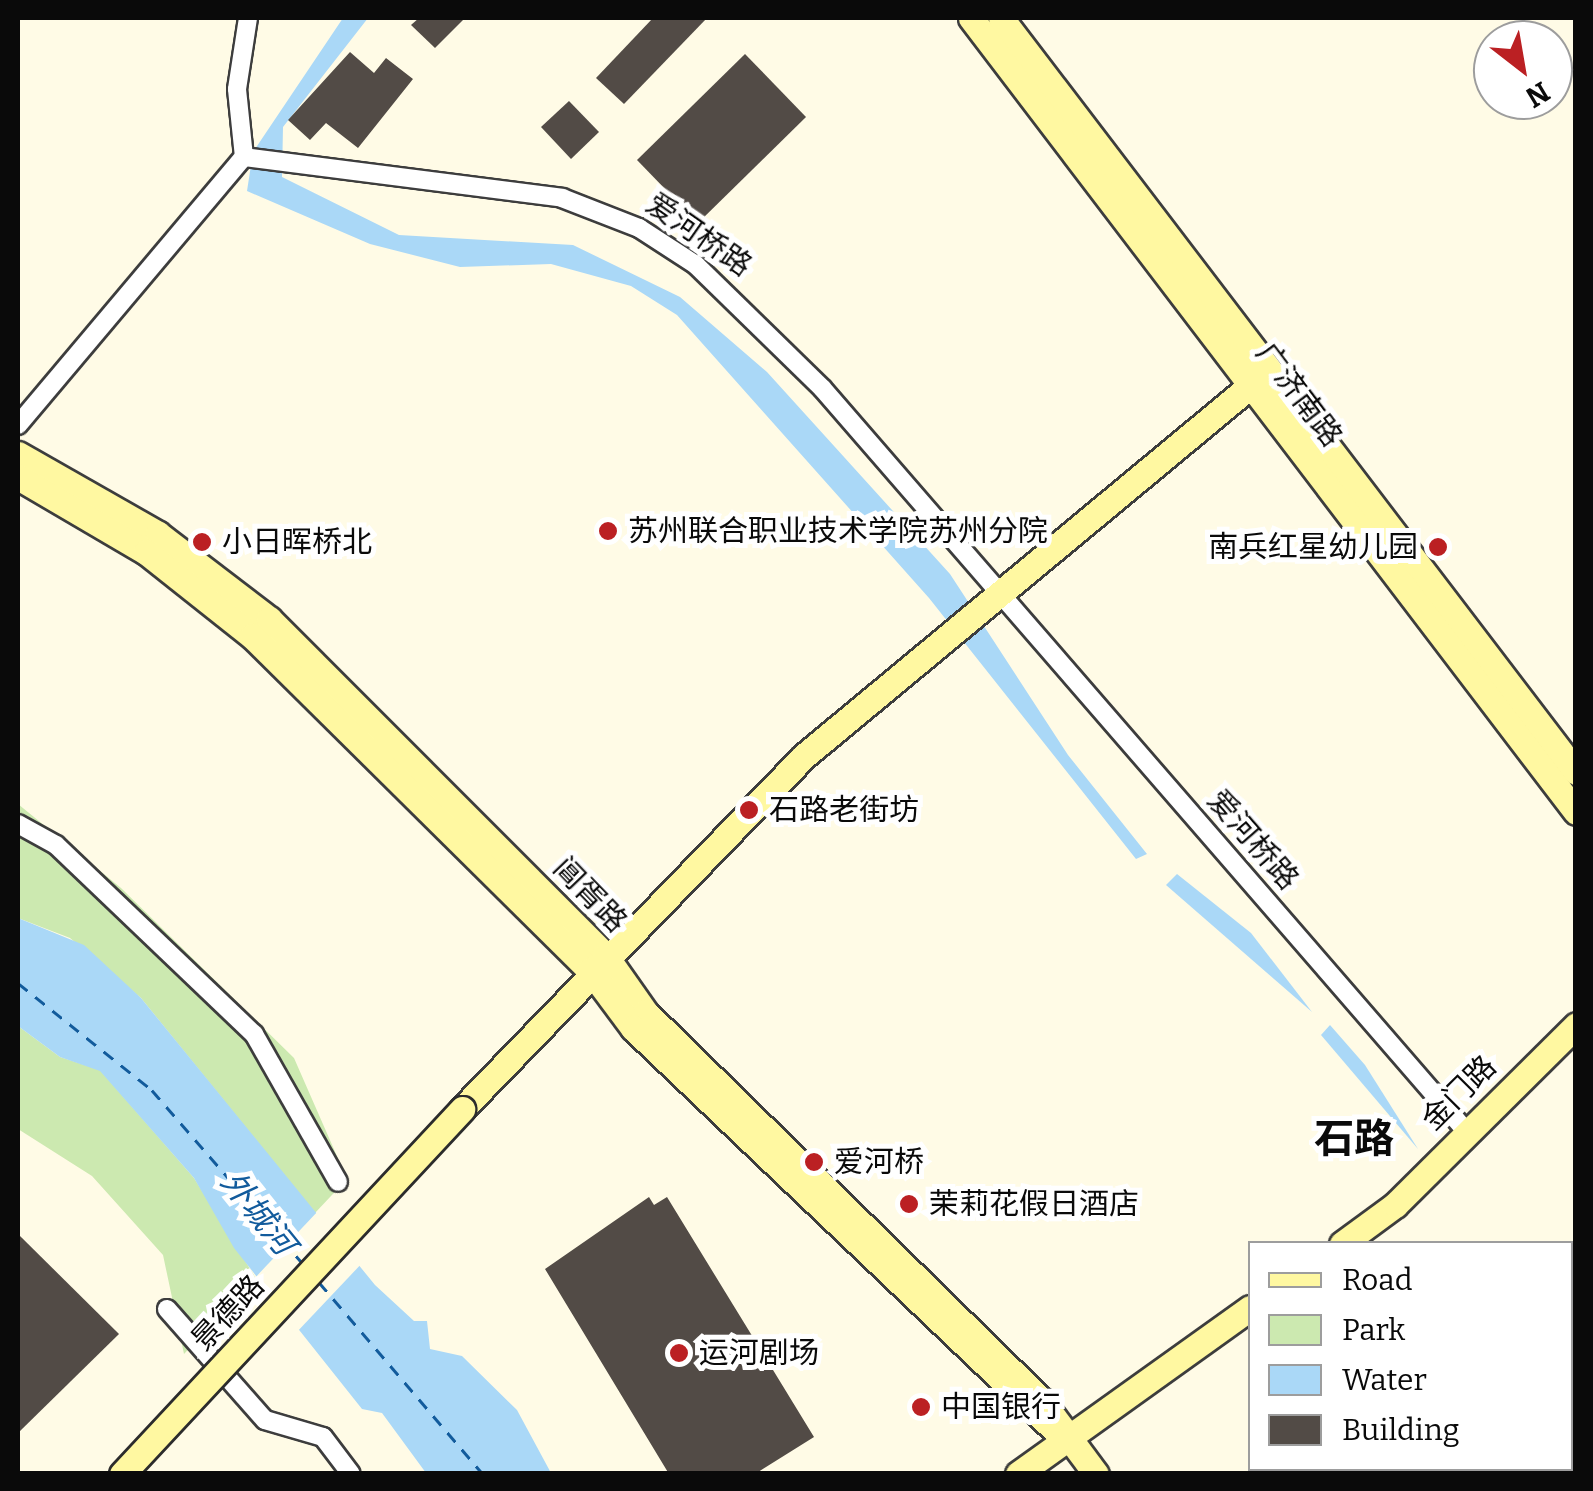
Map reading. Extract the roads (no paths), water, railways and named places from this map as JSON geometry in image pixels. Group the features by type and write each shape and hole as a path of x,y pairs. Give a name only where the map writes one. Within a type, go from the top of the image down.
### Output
{"main road":[{"name":"广济南路","path":"971,18 1576,772"},
{"name":"广济南路","path":"1001,18 1576,812"},
{"path":"597,962 780,778 945,632 1259,378"},
{"name":"阊胥路","path":"18,454 238,593 597,962 660,1054 1025,1410 1068,1438 1096,1474"},
{"name":"阊胥路","path":"18,478 126,539 222,610 597,962"},
{"name":"景德路","path":"122,1474 597,962"},
{"name":"金门路","path":"1346,1241 1395,1205 1576,1025"},
{"path":"1018,1474 1248,1309"}],"street":[{"path":"18,425 247,157 237,89 248,18"},
{"name":"爱河桥路","path":"247,157 562,198 666,243 784,346 988,595 1466,1131"},
{"path":"18,824 56,846 254,1034 338,1182"},
{"path":"168,1309 265,1420 323,1436 351,1474"}],"water":[{"path":"343,18 368,18 283,127 282,177 399,235 573,245 680,297 767,372 950,574 1068,755 1147,854 1136,859 929,598 677,315 631,286 551,264 460,267 370,244 247,191 253,152"},
{"path":"1177,874 1251,933 1312,1012 1166,885"},
{"name":"外城河","path":"18,918 84,945 141,998 375,1285 414,1321 427,1321 430,1349 462,1356 517,1410 551,1473 426,1473 382,1413 362,1409 234,1248 194,1178 100,1071 60,1057 18,1026"},
{"path":"1330,1025 1365,1065 1418,1149 1321,1035"}],"place":[{"name":"苏州联合职业技术学院苏州分院","path":"608,531"},
{"name":"小日晖桥北","path":"202,542"},
{"name":"南兵红星幼儿园","path":"1438,547"},
{"name":"石路老街坊","path":"749,810"},
{"name":"爱河桥","path":"814,1162"},
{"name":"茉莉花假日酒店","path":"909,1204"},
{"name":"运河剧场","path":"679,1353"},
{"name":"中国银行","path":"921,1407"}],"district":[{"name":"石路","path":"1354,1139"}]}
